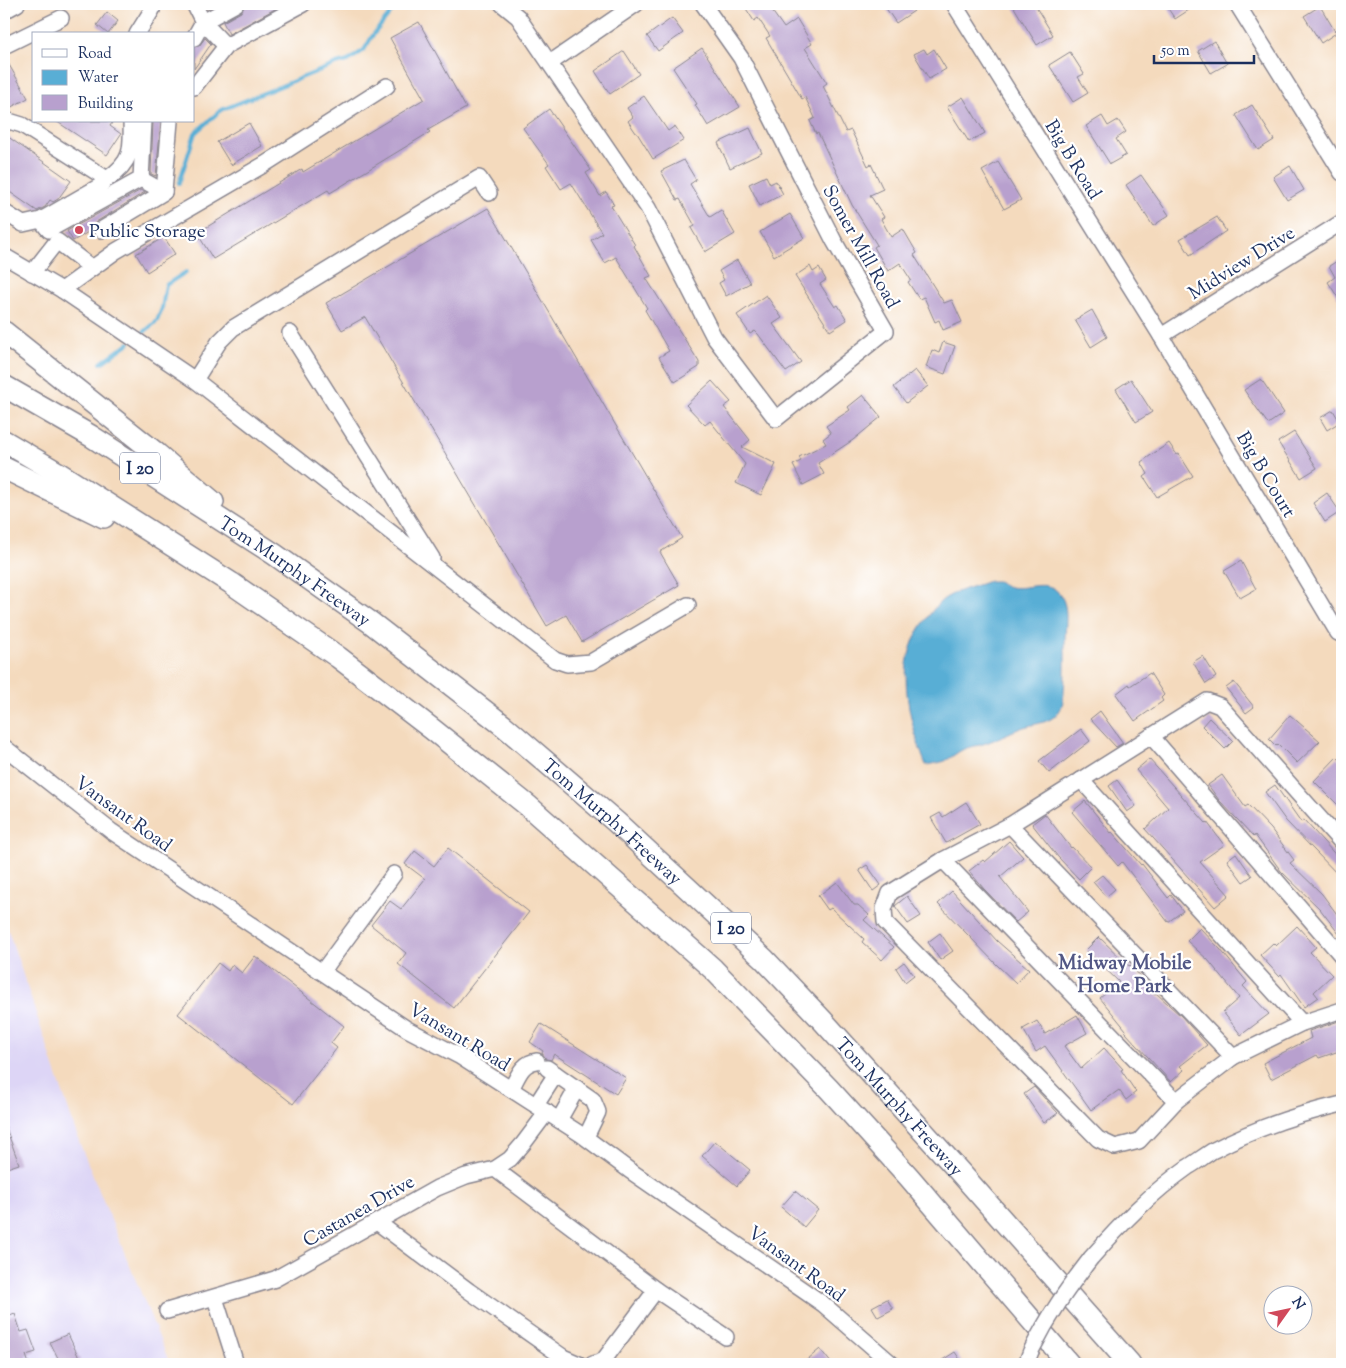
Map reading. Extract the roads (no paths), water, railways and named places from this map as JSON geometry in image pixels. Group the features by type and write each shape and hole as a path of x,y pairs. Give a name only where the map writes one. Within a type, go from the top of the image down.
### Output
{"highway":[{"path":"4,332 157,454 274,554"},
{"name":"Tom Murphy Freeway","path":"4,386 91,436 274,554 370,622 504,726 616,822 712,909 764,959 823,1021 1130,1364"},
{"name":"I 20","path":"4,441 60,474 231,583 338,657 432,728 526,805 713,969 829,1088 909,1177 1069,1364"},
{"path":"4,468 76,502 231,583"}],"street":[{"path":"4,11 17,4"},
{"path":"194,4 203,22 226,46"},
{"path":"195,36 203,22 236,4"},
{"path":"195,86 226,46 303,4"},
{"name":"Somer Mill Road","path":"502,4 518,16 648,208 714,337 776,419 886,332 834,241 741,58 703,4"},
{"path":"550,64 636,4"},
{"name":"Big B Road","path":"954,4 1161,336"},
{"path":"1237,4 1342,173"},
{"path":"139,32 152,10"},
{"path":"32,32 61,18"},
{"path":"4,46 32,32"},
{"path":"62,290 116,251 265,164 387,86"},
{"path":"4,124 10,120 32,125 107,179"},
{"path":"32,273 48,231 107,179 122,169 132,146 131,122"},
{"path":"141,179 144,122"},
{"path":"164,192 170,122"},
{"path":"195,380 219,342 233,328 479,178 489,193"},
{"path":"48,231 141,179"},
{"path":"141,179 164,192"},
{"path":"101,230 164,192"},
{"path":"5,215 23,224 48,231 92,268"},
{"name":"Midview Drive","path":"1161,336 1342,222"},
{"path":"4,256 62,290 195,380 555,660 567,664 591,662 688,605"},
{"path":"290,334 439,568"},
{"name":"Big B Court","path":"1161,336 1338,632"},
{"path":"1342,843 1220,706 1207,701 1010,825 943,860 890,893 884,909 885,922 916,955 1098,1139 1115,1147 1139,1142 1176,1101 1233,1057 1302,1023 1342,1010"},
{"path":"1151,736 1342,956"},
{"name":"Vansant Road","path":"4,747 112,831 407,1029 459,1056 586,1137 629,1170 823,1304 892,1364"},
{"path":"1081,780 1302,1023"},
{"path":"1010,825 1233,1057"},
{"path":"943,860 1176,1101"},
{"path":"322,972 394,874"},
{"path":"542,1066 547,1112"},
{"path":"511,1089 523,1067 542,1066 577,1088 592,1100 598,1112 586,1137"},
{"path":"547,1112 577,1088"},
{"path":"1026,1364 1049,1315 1091,1258 1115,1231 1168,1182 1212,1151 1259,1129 1320,1109 1342,1104"},
{"name":"Castanea Drive","path":"167,1311 276,1280 437,1188 466,1176 495,1169 510,1159 547,1112"},
{"path":"495,1169 656,1290 726,1337"},
{"path":"377,1222 555,1352 579,1364"},
{"path":"593,1364 604,1361 656,1290"},
{"path":"215,1298 236,1364"}],"water":[{"path":"989,581 998,581 1005,586 1013,588 1052,587 1062,597 1066,615 1063,703 1058,713 1049,720 1026,726 995,740 964,749 945,761 926,765 913,726 907,696 907,667 912,645 924,622 943,600 958,591"}],"waterway":[{"path":"179,183 195,133 221,110 336,64 348,61 364,50 373,35 398,4"},
{"path":"143,333 157,321 162,308 166,285 186,272"},
{"path":"101,363 129,343"}],"place":[{"name":"Public Storage","path":"79,230"}],"district":[{"name":"Midway Mobile Home Park","path":"1125,974"}]}
